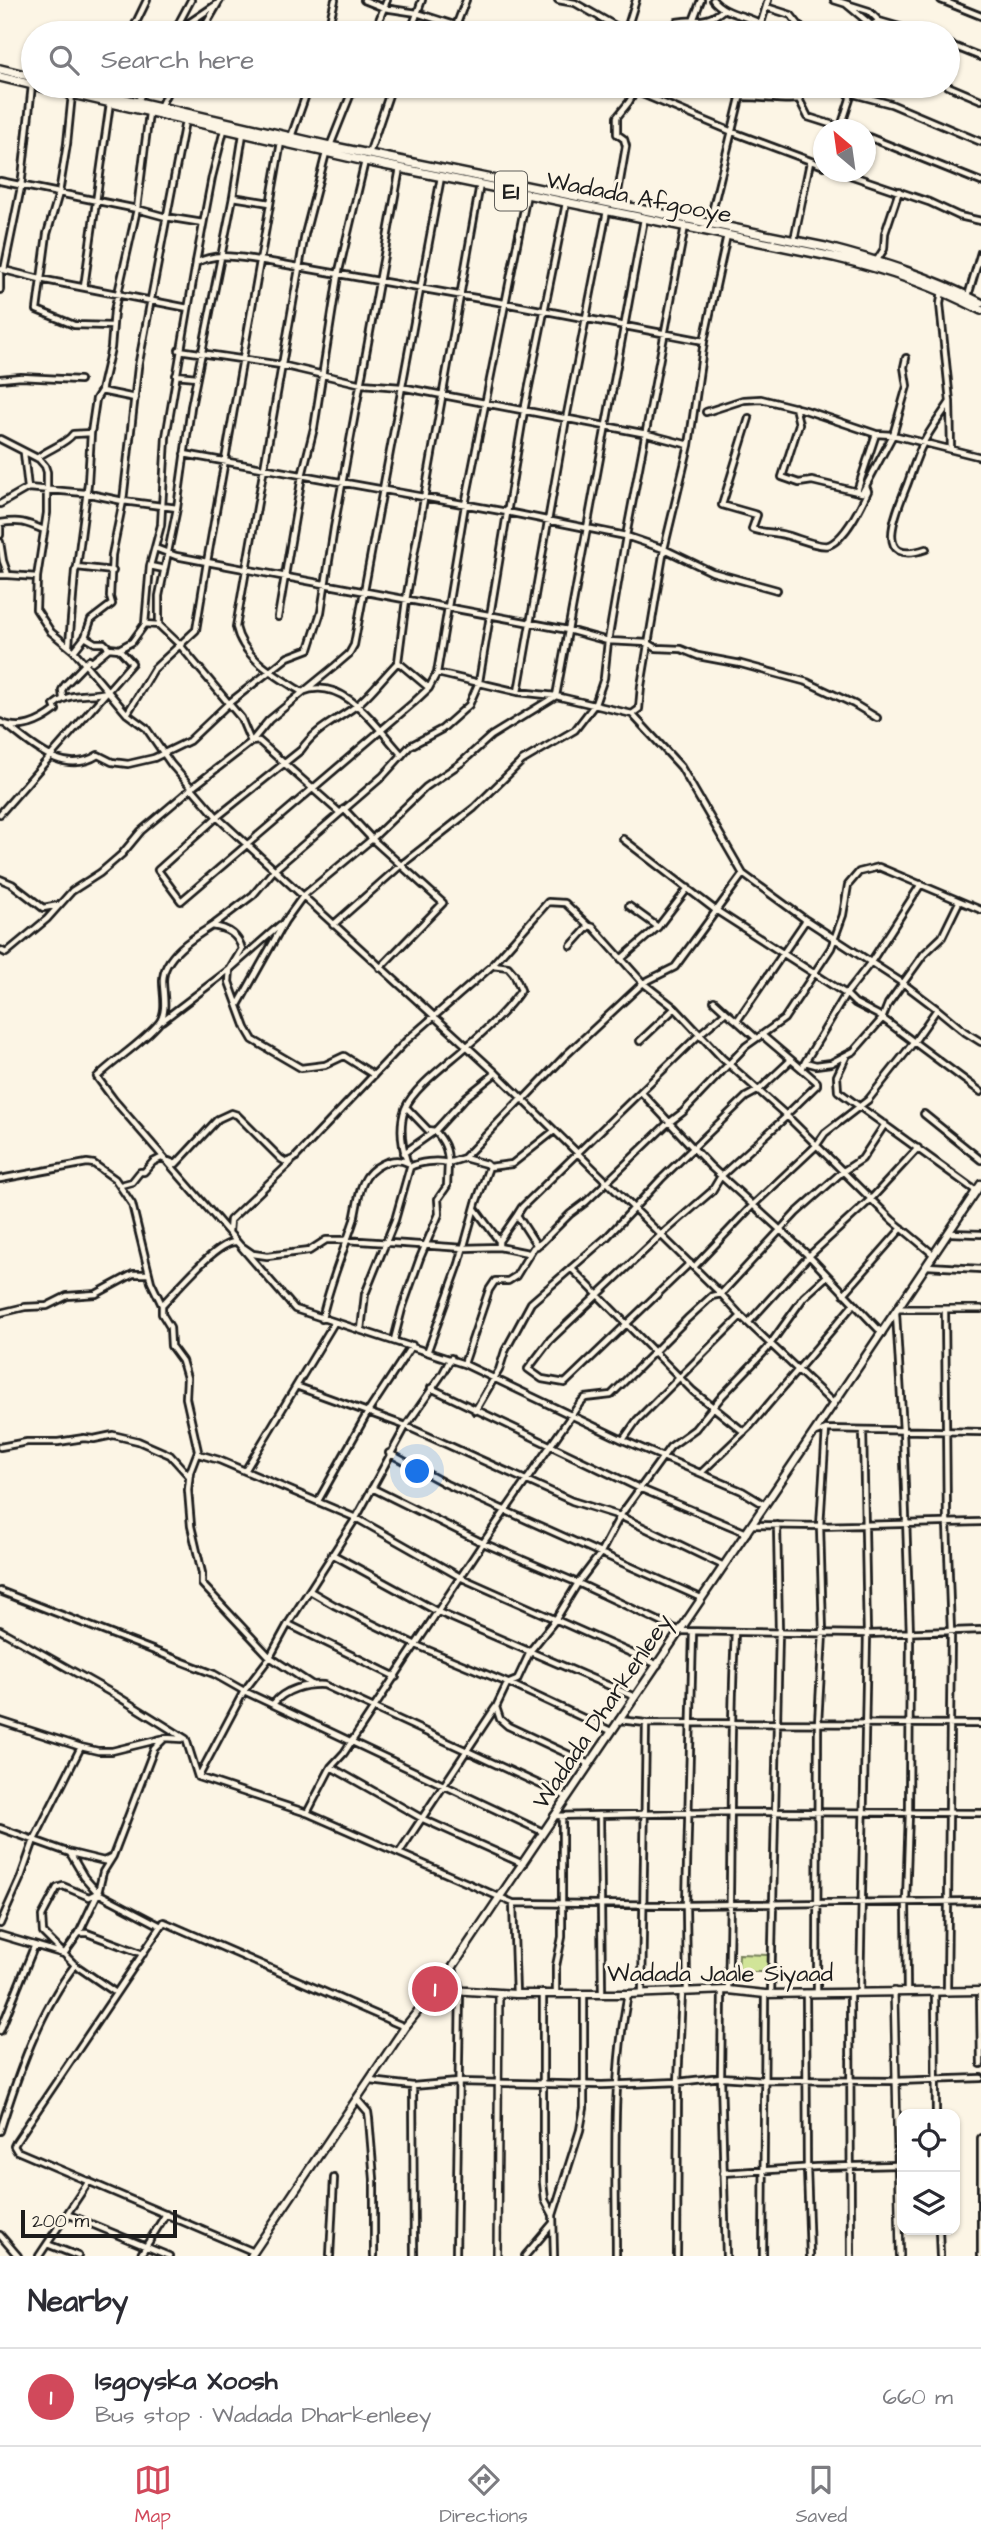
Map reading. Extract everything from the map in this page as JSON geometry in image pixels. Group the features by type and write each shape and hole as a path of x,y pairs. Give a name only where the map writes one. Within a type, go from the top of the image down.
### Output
{"highway":[{"path":"0,69 21,74"},
{"name":"Wadada Afgooye","path":"0,77 21,82"},
{"name":"Wadada Afgooye","path":"89,98 281,142 794,240 877,260 942,283 981,303"},
{"name":"Wadada Afgooye","path":"126,98 159,108 291,137 328,149"},
{"name":"Wadada Afgooye","path":"367,158 441,177 727,234 873,267 942,289 981,310"}],"main road":[{"name":"Wadada Dharkenleey","path":"252,2254 405,2027 452,1968 544,1832 558,1816 589,1764 833,1403 883,1334 981,1184"},
{"path":"452,1968 460,1990"},
{"name":"Wadada Jaale Siyaad","path":"435,1989 516,1994 981,1991"}],"street":[{"path":"137,21 147,0"},
{"path":"180,21 191,0"},
{"path":"330,21 335,0"},
{"path":"364,0 384,8 416,13 441,21"},
{"path":"379,21 387,0"},
{"path":"414,21 422,0"},
{"path":"458,21 466,0"},
{"path":"558,0 575,3 606,21"},
{"path":"575,3 582,0"},
{"path":"630,21 636,0"},
{"path":"693,20 701,0"},
{"path":"713,0 723,10 757,21"},
{"path":"762,21 768,0"},
{"path":"834,0 869,11 873,21"},
{"path":"941,0 981,16"},
{"path":"843,1 871,21"},
{"path":"191,21 218,2"},
{"path":"208,21 218,2"},
{"path":"766,7 791,15 796,21"},
{"path":"685,21 707,20 723,10"},
{"path":"960,49 981,57"},
{"path":"960,91 981,100"},
{"path":"0,290 1,271 21,187 32,98"},
{"path":"71,98 59,193 47,234 37,307 39,313 74,325 112,326"},
{"path":"138,102 140,98"},
{"path":"159,108 164,98"},
{"path":"291,137 305,98"},
{"path":"302,692 259,663 236,627 247,552 305,234 328,149 349,98"},
{"path":"278,617 302,476 314,428 338,275 367,158 388,98"},
{"path":"616,205 626,146 624,139 617,134 617,117 631,98"},
{"path":"658,98 730,131 813,163"},
{"path":"709,223 739,98"},
{"path":"770,98 781,101 799,99 808,117 813,119"},
{"path":"843,119 850,98"},
{"path":"868,98 891,104 981,142"},
{"path":"84,287 110,103"},
{"path":"69,646 75,571 96,398 101,391 111,348 118,293 137,209 149,113"},
{"path":"74,651 85,637 91,620 112,604 112,555 122,501 138,368 185,121"},
{"path":"85,637 95,643 104,643 109,648 119,649 132,642 145,624 150,566 162,507 164,454 179,350 224,130"},
{"path":"159,625 159,596 243,134"},
{"path":"876,140 981,182"},
{"path":"127,714 154,669 196,629 281,142"},
{"path":"794,240 810,162"},
{"path":"2,723 51,758 73,763 87,762 98,755 112,762 128,764 154,758 189,741 229,703 288,657 309,649 318,626 326,585 400,168"},
{"path":"0,950 6,953 25,938 72,891 100,873 122,854 141,831 251,742 269,720 349,654 354,645 441,177"},
{"path":"0,181 137,209 166,218 203,223"},
{"path":"872,182 929,202 959,216 981,221"},
{"path":"480,184 406,600 398,662 356,705 309,739 301,750 217,817 158,870 181,901 311,788 343,765 429,688 437,673 465,505 527,194"},
{"path":"877,260 884,249 886,233 900,191"},
{"path":"233,197 270,203"},
{"path":"161,1021 165,997 163,979 173,956 253,895 274,870 383,776 410,746 442,729 469,705 479,682 524,411 566,203"},
{"path":"518,692 566,419 607,211"},
{"path":"237,1006 285,920 303,897 372,839 426,787 461,763 491,736 556,696 644,218"},
{"path":"333,925 401,865 474,808 522,761 575,730 595,704 604,678 626,536 685,226"},
{"path":"632,714 639,709 664,549 689,445 704,341 727,234"},
{"path":"968,296 981,252"},
{"path":"196,262 220,255 259,260 704,341"},
{"path":"1,271 188,308"},
{"path":"942,289 939,318 950,402 951,449"},
{"path":"179,350 281,365 362,384 401,387 647,434 689,445"},
{"path":"795,407 799,424 782,477 799,483 812,481 862,493 893,435 906,396 906,358"},
{"path":"176,375 197,377"},
{"path":"0,379 21,377 80,380"},
{"path":"101,391 135,398"},
{"path":"706,412 752,399 795,407 876,434 893,435 981,457"},
{"path":"926,550 903,554 895,548 892,539 893,520 923,443 950,402"},
{"path":"748,418 722,505 757,514 752,529 830,545 851,525 868,491 865,485"},
{"path":"37,458 47,449 70,439 73,434 91,433"},
{"path":"857,491 876,434"},
{"path":"0,439 37,458 47,472 47,503 37,577 36,609 51,632 74,651 127,714 146,728 193,787 193,791 217,817 496,1073 741,1316 833,1403"},
{"path":"24,453 28,488"},
{"path":"184,454 343,484 424,496 626,536 664,549 712,572 777,590"},
{"path":"0,504 28,488 46,488 177,508"},
{"path":"0,536 0,525 9,520 24,522 44,530"},
{"path":"0,542 8,575"},
{"path":"155,548 176,556 246,571 568,629 608,641 648,643 656,648 681,649 698,656 807,681 877,718"},
{"path":"150,566 164,569"},
{"path":"77,567 113,571"},
{"path":"0,575 37,577"},
{"path":"145,624 159,625 179,644 241,718 251,742"},
{"path":"63,698 62,690 65,685 89,660 92,662 109,648"},
{"path":"0,814 132,663 119,649"},
{"path":"398,662 429,688"},
{"path":"437,673 518,692 595,704 632,714 673,755 743,874 806,920 904,984 981,1042"},
{"path":"302,692 314,687 338,692 356,705 402,755"},
{"path":"2,723 23,726 35,724 56,710 54,705 63,698 108,692"},
{"path":"251,742 259,741 285,761 311,788 342,811 443,903 380,968"},
{"path":"623,839 717,911 846,994 981,1091"},
{"path":"464,1364 492,1284 495,1281 508,1281 516,1276 528,1253 683,1112 759,1036 784,1019 831,948 843,915 848,885 859,872 879,867 981,910"},
{"path":"323,1319 327,1293 337,1274 363,1181 384,1162 400,1160 408,1165 448,1163 464,1158 566,1055 643,983 675,967 743,874"},
{"path":"0,879 12,884 43,908 60,905"},
{"path":"802,1069 846,994 871,962 921,884"},
{"path":"621,959 658,927 688,888"},
{"path":"228,1232 230,1220 294,1159 433,1017 493,965 548,902 565,903 593,927 643,983 675,1008 730,1064 787,1115 842,1172 934,1255"},
{"path":"959,902 942,937 924,954 888,1003 881,1019 847,1056 837,1076 836,1087 976,1191"},
{"path":"629,906 658,927"},
{"path":"285,920 230,969 161,1021 97,1077 114,1100 295,1309 451,1358 622,1440 742,1491 765,1505"},
{"path":"737,1021 806,920"},
{"path":"212,926 229,930 240,941 242,949 230,969 229,982 246,1028 256,1043 301,1068 325,1065 344,1056 374,1075"},
{"path":"571,946 589,926"},
{"path":"360,1330 365,1294 395,1220 408,1165 401,1123 405,1107 432,1076 467,1047 522,990 508,967 493,965"},
{"path":"714,1001 802,1069 817,1085 721,1176 712,1191 550,1340 528,1369 542,1379 565,1383 692,1265 816,1146 825,1133 868,1100 937,1009"},
{"path":"640,1041 675,1008"},
{"path":"499,1244 522,1207 726,1012"},
{"path":"805,1062 816,1065 831,1063 847,1056"},
{"path":"475,1411 495,1377 505,1351 531,1303 607,1237 661,1179 746,1097 759,1090 789,1061"},
{"path":"404,1153 435,1131 466,1097 496,1073"},
{"path":"641,1093 721,1176 809,1256 883,1334"},
{"path":"394,1340 402,1309 439,1214 438,1199 447,1186 447,1149 435,1131 428,1130 405,1107"},
{"path":"121,1185 132,1182 161,1158 176,1164 218,1119 231,1113 237,1115 281,1160 286,1162 294,1159"},
{"path":"924,1114 981,1160"},
{"path":"307,1813 331,1767 396,1677 483,1543 585,1398 611,1395 712,1296 721,1294 780,1230 842,1172 862,1159 885,1124"},
{"path":"464,1158 489,1167 512,1164 554,1131"},
{"path":"749,1322 809,1256 871,1199 918,1149"},
{"path":"0,1179 87,1163 102,1169 121,1185 134,1208 148,1274 162,1305 162,1314 170,1326 170,1346 182,1361 187,1378 186,1398 198,1454 189,1476 191,1526 202,1584 270,1657 311,1684"},
{"path":"428,1350 489,1167"},
{"path":"476,1209 499,1244"},
{"path":"517,1215 537,1247"},
{"path":"844,1294 902,1228"},
{"path":"950,1233 981,1234"},
{"path":"162,1305 211,1255 225,1244 237,1242 253,1254 267,1256 309,1251 326,1240 464,1248 499,1244 528,1253"},
{"path":"927,1266 981,1269"},
{"path":"571,1268 680,1377 744,1432"},
{"path":"0,1313 25,1307 47,1306 67,1296 96,1294 133,1274 148,1274"},
{"path":"399,1853 496,1707 507,1684 517,1680 531,1650 556,1619 600,1554 620,1516 639,1488 670,1447 695,1429 766,1350 804,1297 827,1276"},
{"path":"702,1473 744,1432 853,1304"},
{"path":"907,1992 910,1634 897,1311 981,1309"},
{"path":"945,1310 951,1632 947,1992"},
{"path":"622,1440 637,1420 741,1316"},
{"path":"246,1471 334,1323"},
{"path":"318,1501 368,1412 412,1345"},
{"path":"198,1777 244,1691 270,1657 356,1518 405,1426 451,1358"},
{"path":"296,1386 405,1426 572,1501 620,1516 724,1566"},
{"path":"431,1388 639,1488 747,1532"},
{"path":"812,1434 826,1429 981,1432"},
{"path":"817,1992 818,1723 823,1633 820,1526 826,1429"},
{"path":"860,1992 867,1634 863,1430"},
{"path":"0,1447 27,1442 58,1442 113,1435 138,1441 170,1455 189,1476"},
{"path":"389,1453 446,1485 702,1598"},
{"path":"198,1454 246,1471 356,1518 462,1578 658,1665"},
{"path":"372,1488 483,1543 578,1583 680,1631 910,1634 981,1630"},
{"path":"752,1524 820,1526 981,1522"},
{"path":"763,2256 765,2080 776,1813 775,1723 779,1632 777,1525"},
{"path":"332,1554 438,1612 635,1697"},
{"path":"0,1591 214,1674 244,1691 544,1832"},
{"path":"310,1591 416,1645 612,1731"},
{"path":"288,1624 396,1677"},
{"path":"0,1630 117,1696 186,1739 198,1777"},
{"path":"677,2256 678,2082 685,1991 694,1632"},
{"path":"726,2256 721,2077 731,1904 730,1723 735,1632"},
{"path":"273,1704 279,1696 290,1690 311,1684 324,1685 567,1797"},
{"path":"496,1707 500,1719 508,1726 589,1764"},
{"path":"619,1720 646,1723 981,1724"},
{"path":"0,1721 81,1747 112,1751 166,1738 186,1739"},
{"path":"642,1994 646,1723"},
{"path":"64,1954 79,1933 98,1893 103,1872 113,1856 154,1749 166,1738"},
{"path":"0,1924 34,1840 81,1747"},
{"path":"331,1767 423,1819 523,1864"},
{"path":"198,1777 307,1813 513,1903 686,1905 981,1901"},
{"path":"556,1993 556,1966 562,1937 558,1816 731,1812 981,1813"},
{"path":"600,1815 602,1993"},
{"path":"0,1828 70,1853 104,1861 113,1856"},
{"path":"70,1853 84,1877 98,1893 161,1926"},
{"path":"98,1893 89,1896 63,1886 57,1888 42,1916 43,1933 75,1965 116,1993"},
{"path":"513,1903 516,1994"},
{"path":"252,2254 166,2214 17,2151 15,2146 164,1922 405,2027"},
{"path":"79,1933 96,1935 143,1954"},
{"path":"0,1935 64,1954"},
{"path":"0,2031 34,1947"},
{"path":"0,2131 30,2048 48,2010 75,1965"},
{"path":"456,2256 460,1990"},
{"path":"894,1991 897,2123"},
{"path":"935,1991 936,2109"},
{"path":"981,1991 981,2064"},
{"path":"806,1992 810,2256"},
{"path":"496,2256 499,1993"},
{"path":"543,1993 544,2192 547,2207 553,2216"},
{"path":"554,2256 553,2216 580,2130 585,2101 584,1993"},
{"path":"850,1993 851,2256"},
{"path":"616,2256 617,2084 619,2048 628,1994"},
{"path":"371,2081 413,2086 458,2082 584,2085 678,2082 721,2077 896,2081 981,2078"},
{"path":"413,2086 414,2256"},
{"path":"357,2099 368,2112 369,2119 374,2179 374,2256"},
{"path":"981,2138 981,2256"},
{"path":"723,2173 897,2165"},
{"path":"898,2172 900,2256"},
{"path":"330,2256 334,2178"},
{"path":"39,2256 89,2181"},
{"path":"67,2214 169,2256"},
{"path":"140,2256 166,2214"},
{"path":"525,2256 553,2223"},
{"path":"0,2235 18,2256"},
{"path":"939,2235 940,2256"},
{"path":"47,2244 78,2256"}],"green space":[{"path":"739,1954 769,1955 769,1972 738,1972"}],"place":[{"name":"Isgoyska Xoosh","path":"435,1989"}]}
